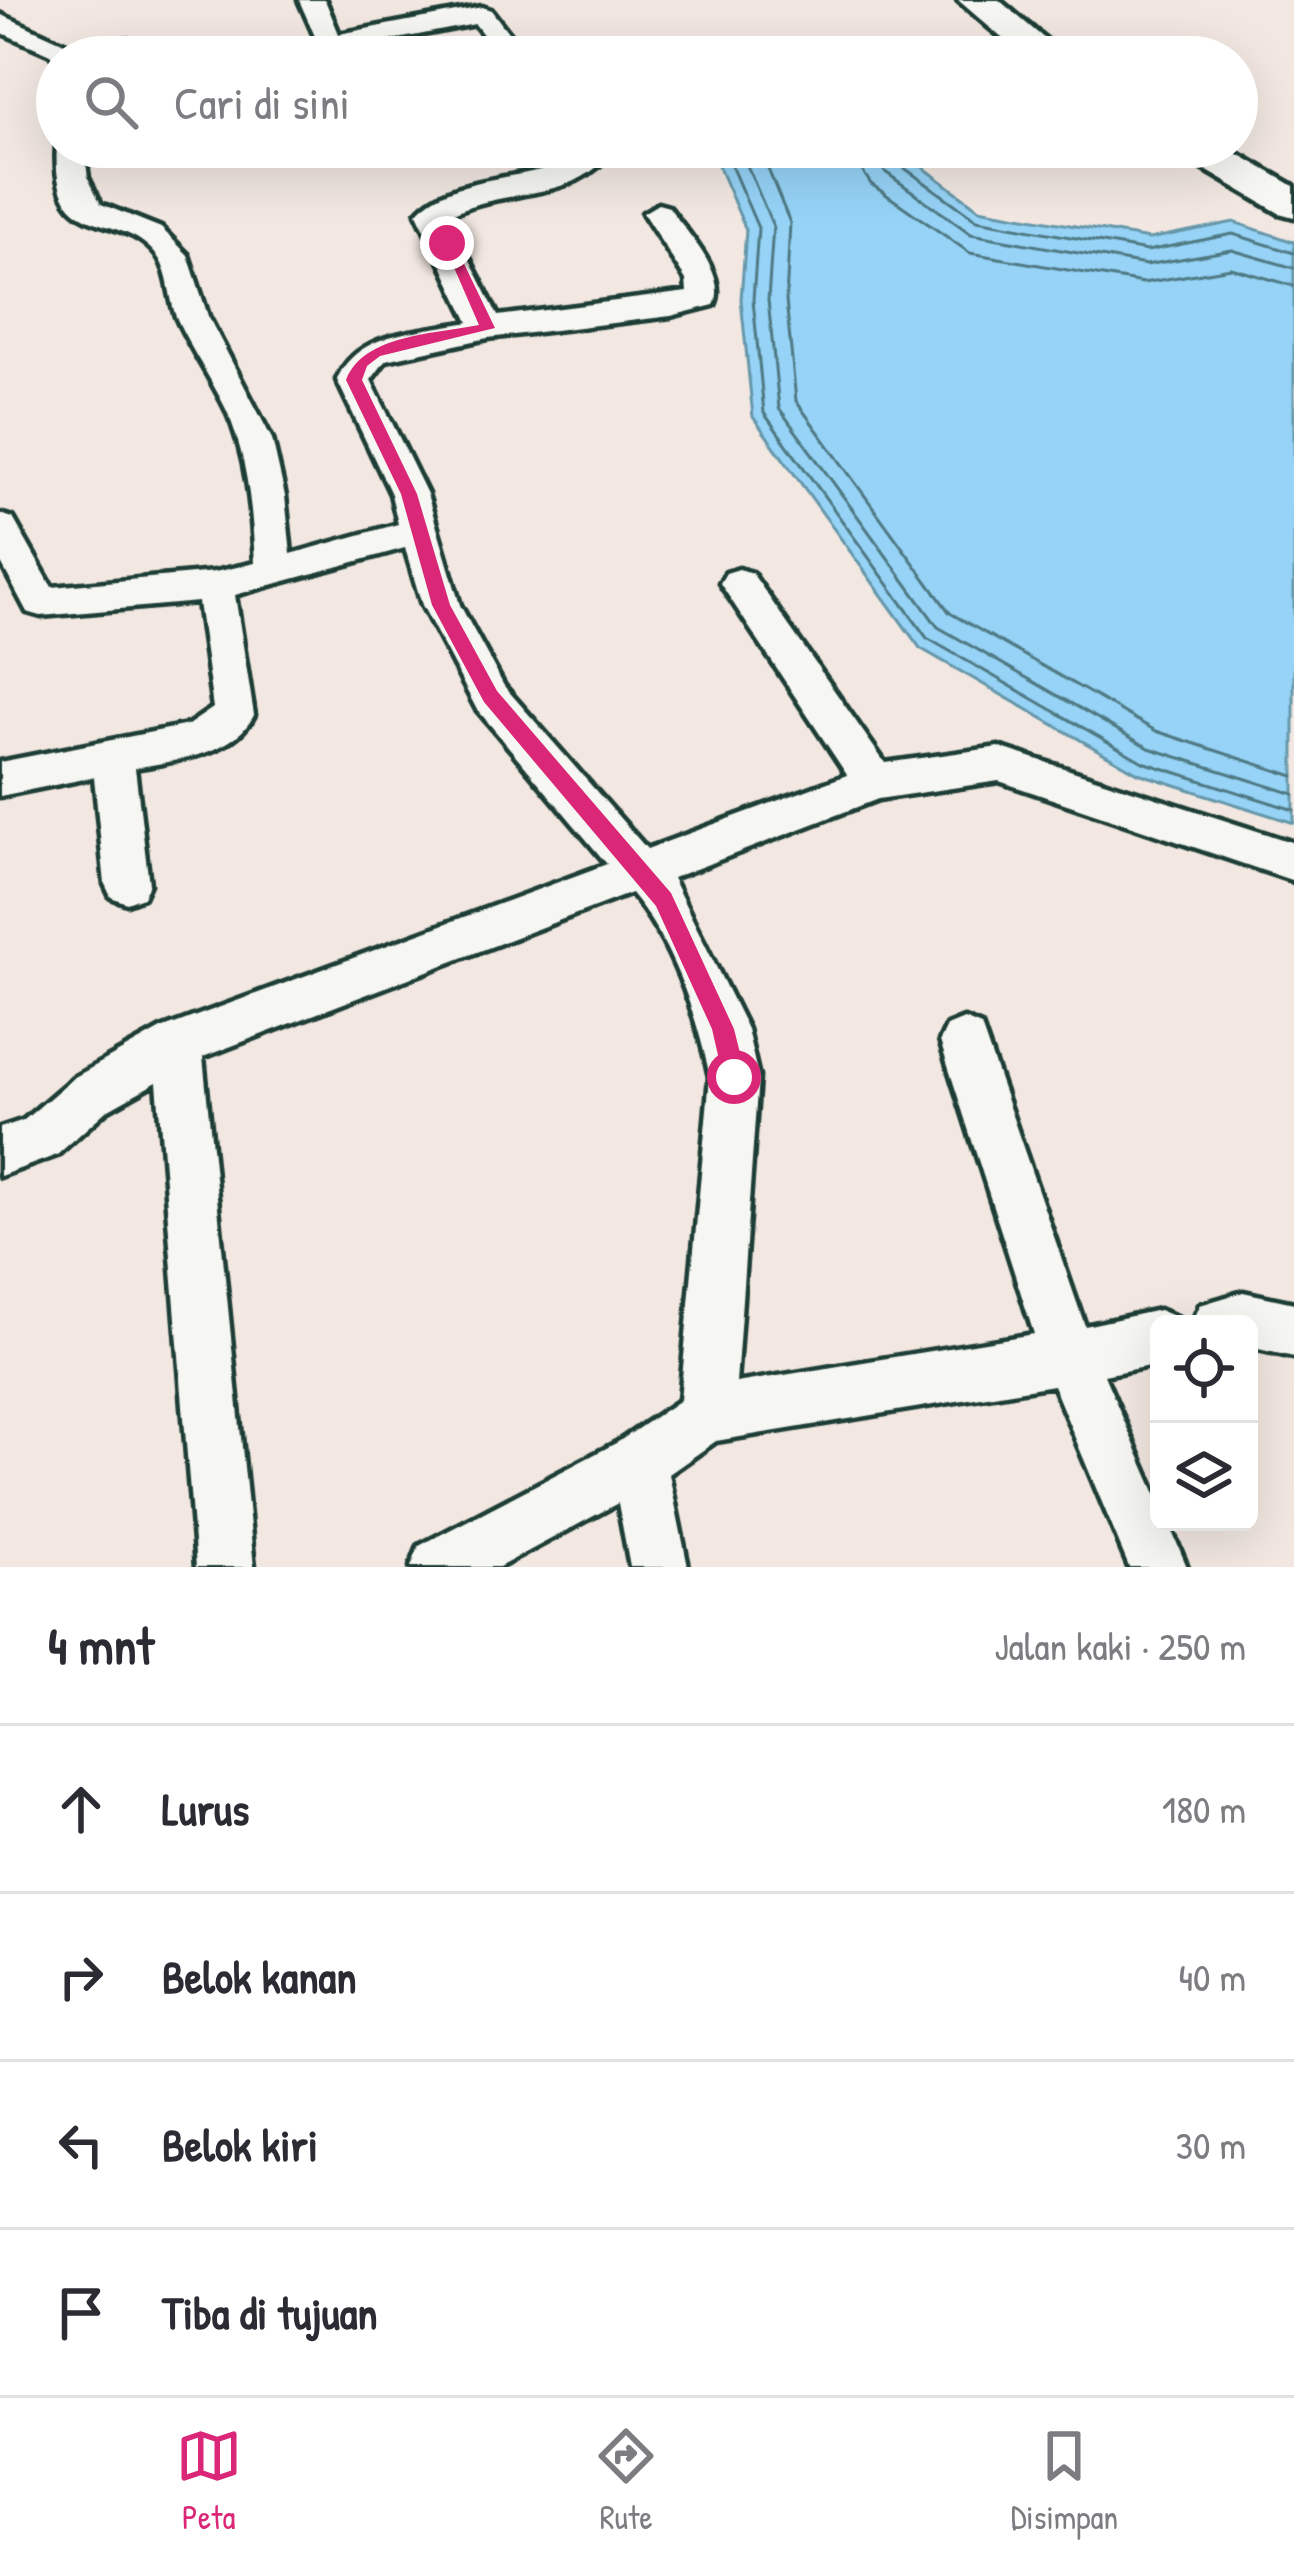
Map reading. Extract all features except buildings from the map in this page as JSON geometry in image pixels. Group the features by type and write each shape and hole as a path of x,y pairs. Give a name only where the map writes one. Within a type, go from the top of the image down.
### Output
{"street":[{"path":"312,0 327,36"},
{"path":"976,0 1020,36"},
{"path":"371,36 482,14 498,36"},
{"path":"0,22 36,41"},
{"path":"71,168 83,206 107,221 150,235 179,268 185,299 210,356 247,419 271,499 274,573"},
{"path":"488,328 432,213 577,168"},
{"path":"1232,168 1294,204"},
{"path":"658,213 702,280 703,298 488,328 375,352 360,364 354,380 409,494 441,605 490,697 664,900 723,1029 734,1077 706,1415"},
{"path":"0,527 32,594 41,602 215,586 418,531"},
{"path":"739,583 874,782"},
{"path":"0,779 198,739 234,715 215,586"},
{"path":"112,756 127,884"},
{"path":"0,1152 40,1138 90,1094 178,1045 874,782 999,764 1294,862"},
{"path":"964,1041 1068,1357 1158,1567"},
{"path":"178,1045 225,1567"},
{"path":"1258,1322 1294,1330"},
{"path":"440,1567 638,1462 706,1415 1068,1357 1150,1339"},
{"path":"638,1462 659,1567"}],"water":[{"path":"719,168 924,168 979,209 1149,239 1234,222 1294,242 1294,823 1138,773 920,648 753,417 741,300 746,230"}],"route":[{"path":"447,243 488,328 375,352 360,364 354,380 409,494 441,605 490,697 664,900 723,1029 734,1077"}]}
